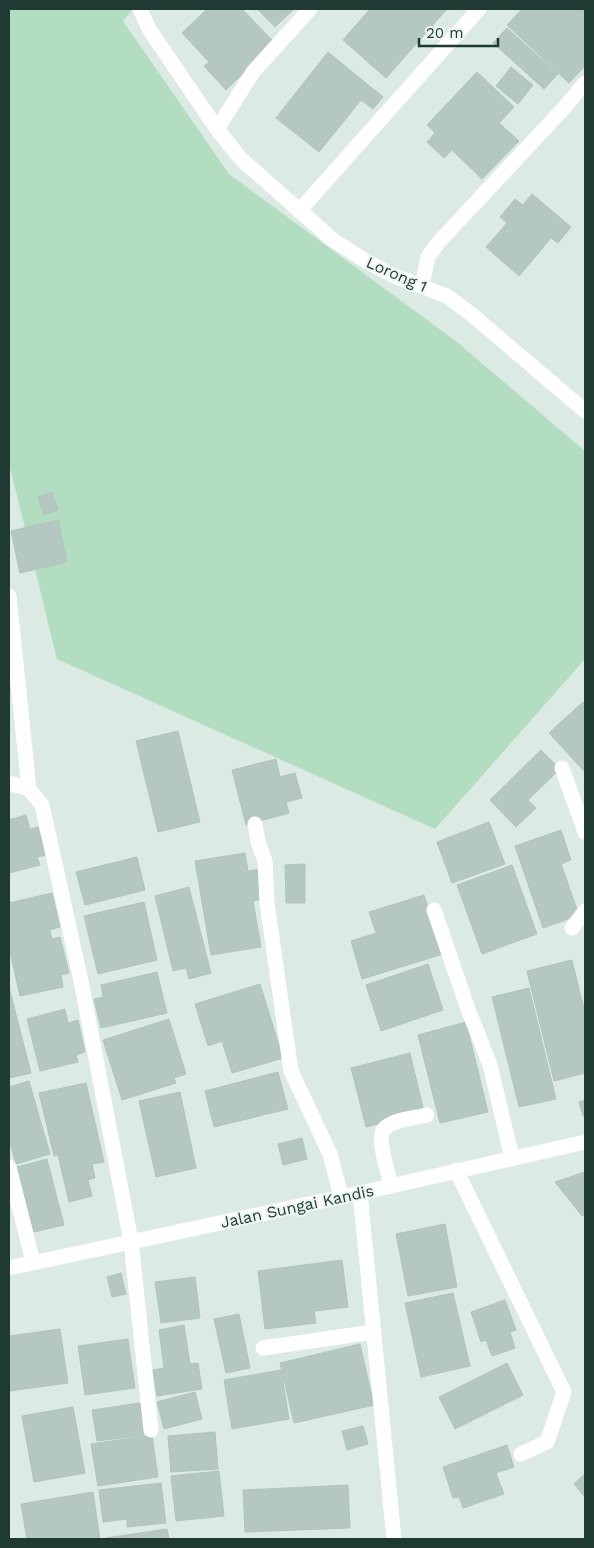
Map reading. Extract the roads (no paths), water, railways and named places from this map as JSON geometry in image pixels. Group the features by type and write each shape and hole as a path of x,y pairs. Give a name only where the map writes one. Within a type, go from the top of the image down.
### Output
{"street":[{"name":"Lorong 1","path":"140,9 149,29 217,129 241,160 333,240 366,262 392,275 447,296 585,410"},
{"path":"217,129 253,72 310,9"},
{"path":"299,210 479,9"},
{"path":"422,286 428,257 438,243 585,83"},
{"path":"9,596 29,789 42,805 81,981 131,1241 152,1430"},
{"path":"562,768 585,832"},
{"path":"9,783 29,789"},
{"path":"255,824 258,842 265,862 267,903 291,1071 330,1154 341,1196"},
{"path":"434,910 490,1065 512,1158"},
{"path":"572,928 585,911"},
{"path":"391,1186 382,1145 382,1131 397,1122 427,1115"},
{"name":"Jalan Sungai Kandis","path":"9,1268 360,1193 585,1142"},
{"path":"9,1167 33,1262"},
{"path":"456,1170 564,1392 547,1442 521,1454"},
{"path":"360,1193 394,1539"},
{"path":"263,1348 373,1332"}]}
